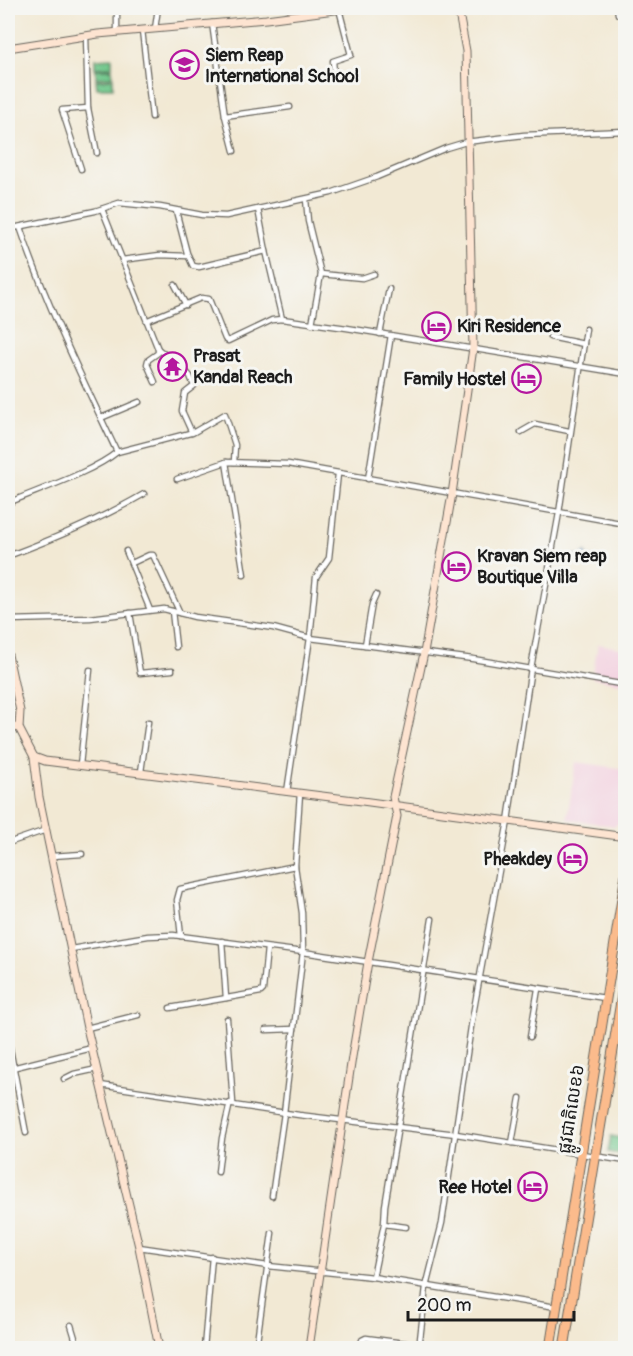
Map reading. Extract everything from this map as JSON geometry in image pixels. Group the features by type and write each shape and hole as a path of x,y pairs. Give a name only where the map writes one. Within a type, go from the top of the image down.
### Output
{"highway":[{"name":"ផ្លូវជាតិលេខ៦","path":"550,1348 626,874"},
{"name":"ផ្លូវជាតិលេខ៦","path":"564,1348 595,1156 623,1004 626,971"}],"street":[{"path":"117,8 117,32"},
{"path":"155,29 158,8"},
{"path":"8,48 117,32 350,8"},
{"path":"309,1348 342,1119 368,962 397,816 393,797 424,653 452,494 473,348 466,142 466,51 458,8"},
{"path":"617,8 618,14"},
{"path":"334,74 334,60 351,55 339,9"},
{"path":"212,23 225,116 234,151"},
{"path":"142,30 152,117"},
{"path":"86,36 88,108 97,153"},
{"path":"225,116 290,107"},
{"path":"81,169 62,110 88,108"},
{"path":"8,231 119,203 217,216 331,193 466,142 524,135 626,131"},
{"path":"306,199 308,221 321,274 312,324"},
{"path":"102,209 158,349 190,376 194,386 185,393 182,411 192,433"},
{"path":"258,209 282,319"},
{"path":"176,211 188,256 193,266 199,267 266,251"},
{"path":"20,227 37,273 117,452"},
{"path":"122,260 160,255 188,256"},
{"path":"321,274 362,278 374,274"},
{"path":"175,285 186,304"},
{"path":"380,333 389,289"},
{"path":"148,320 201,298 209,299 225,339 228,341 272,320 282,319 626,374"},
{"path":"360,1348 362,1340 366,1338 419,1347 426,1287 442,1224 472,1020 508,821 531,668 559,513 569,431 586,328"},
{"path":"368,479 391,335"},
{"path":"550,337 584,344"},
{"path":"155,382 147,364 148,360 158,353 158,349"},
{"path":"101,418 139,402"},
{"path":"8,503 110,458 117,452 192,433 225,414 234,445 234,462"},
{"path":"521,432 535,424 569,431"},
{"path":"177,479 226,462 288,464 626,524"},
{"path":"226,462 244,575"},
{"path":"287,792 310,638 316,577 329,558 338,474"},
{"path":"8,556 106,514 144,494"},
{"path":"126,551 150,610"},
{"path":"132,563 153,555 180,613"},
{"path":"365,645 372,604 376,595"},
{"path":"8,620 90,618 164,609 195,617 273,628 310,638 531,668 626,685"},
{"path":"171,611 176,648"},
{"path":"130,613 140,672 172,670"},
{"path":"8,655 20,711 19,728 34,757 34,772 87,1028 139,1247 159,1348"},
{"path":"80,765 90,670"},
{"path":"141,772 148,723"},
{"path":"8,726 19,728"},
{"path":"34,757 45,761 626,837"},
{"path":"272,1196 303,952 302,913 295,866 300,794"},
{"path":"8,843 46,830"},
{"path":"52,856 82,854"},
{"path":"181,936 177,900 180,889 295,866"},
{"path":"373,1277 384,1224 385,1206 432,919"},
{"path":"71,949 148,936 181,936 606,998"},
{"path":"222,942 226,998"},
{"path":"170,1008 262,991 267,948"},
{"path":"530,1037 538,989"},
{"path":"87,1028 138,1015"},
{"path":"218,1172 222,1138 232,1103 227,1019"},
{"path":"266,1030 294,1029"},
{"path":"8,1038 10,1069 26,1133"},
{"path":"10,1069 92,1048"},
{"path":"64,1079 74,1074 97,1069"},
{"path":"100,1085 232,1103 284,1113 456,1134 626,1161"},
{"path":"512,1143 520,1098"},
{"path":"384,1224 406,1227"},
{"path":"256,1348 273,1233"},
{"path":"139,1247 268,1266 373,1277 556,1307"},
{"path":"204,1348 212,1257"},
{"path":"71,1325 78,1348"}],"shaded area":[{"path":"598,644 625,649 625,684 592,678"},
{"path":"576,762 625,769 626,803 623,821 614,826 567,819"}],"green space":[{"path":"112,58 112,67 95,68 95,59"},
{"path":"96,69 112,69 113,77 96,78"},
{"path":"113,79 113,88 97,88 96,80"},
{"path":"611,1136 622,1138 619,1154 608,1152"}],"water":[{"path":"585,552 589,557 596,558 595,563 573,560 574,555 580,556"}],"place":[{"name":"Siem Reap International School","path":"184,65"},
{"name":"Kiri Residence","path":"436,326"},
{"name":"Prasat Kandal Reach","path":"172,366"},
{"name":"Family Hostel","path":"527,379"},
{"name":"Kravan Siem reap Boutique Villa","path":"456,566"},
{"name":"Pheakdey","path":"573,859"},
{"name":"Ree Hotel","path":"533,1187"}]}
